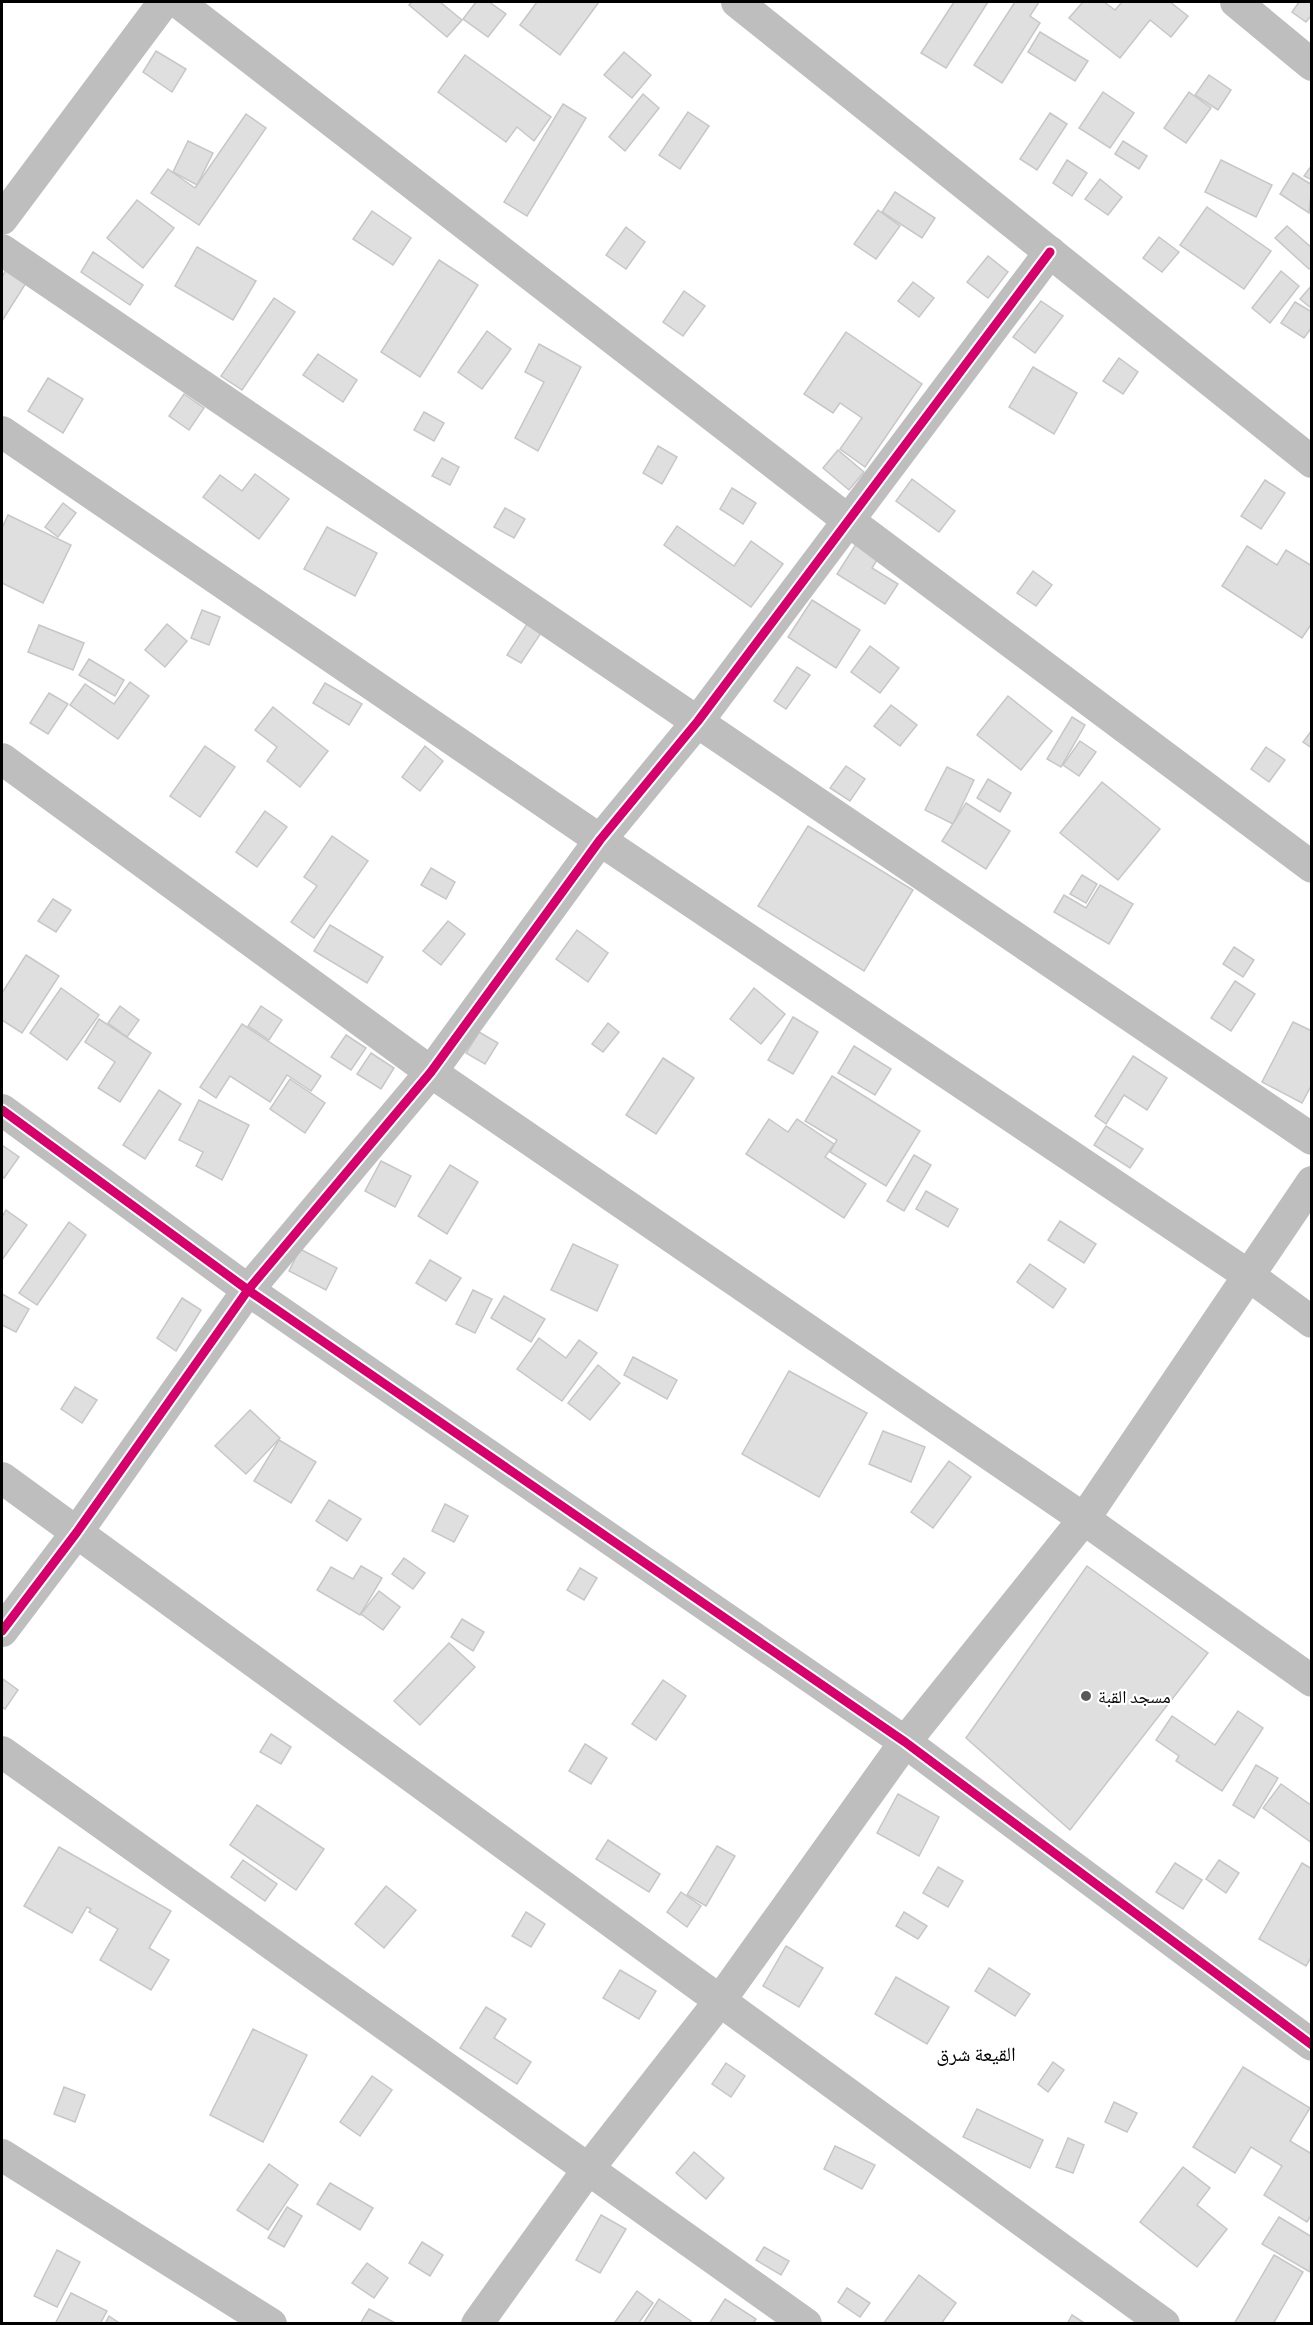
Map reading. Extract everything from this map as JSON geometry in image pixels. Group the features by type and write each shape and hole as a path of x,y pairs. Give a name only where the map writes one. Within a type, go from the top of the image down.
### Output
{"street":[{"path":"2,219 164,2"},
{"path":"178,2 849,521 1311,867"},
{"path":"737,2 1311,462"},
{"path":"1236,2 1311,65"},
{"path":"2,250 1311,1139"},
{"path":"2,1631 77,1532 248,1290 431,1072 600,840 698,721 1050,252"},
{"path":"2,432 600,840 1248,1275 1311,1322"},
{"path":"2,759 431,1072 1084,1519 1311,1681"},
{"path":"2,1110 248,1290 905,1742 1311,2045"},
{"path":"477,2324 590,2168 719,2002 905,1742 1084,1519 1311,1182"},
{"path":"2,1478 1164,2324"},
{"path":"2,1752 590,2168 806,2324"},
{"path":"2,2155 271,2324"}],"building":[{"path":"412,2 440,2 462,20 447,37 409,5"},
{"path":"476,2 489,2 506,14 488,37 463,19"},
{"path":"537,2 599,2 560,55 520,25"},
{"path":"954,2 988,2 946,68 921,53"},
{"path":"1015,2 1039,2 1030,16 1040,23 1002,83 974,65"},
{"path":"1083,2 1104,2 1115,10 1122,2 1170,2 1188,16 1171,37 1150,20 1120,58 1069,18"},
{"path":"1299,2 1312,2 1312,15 1306,22 1292,12"},
{"path":"1040,32 1088,61 1075,81 1028,52"},
{"path":"156,51 186,69 172,92 143,72"},
{"path":"624,52 651,75 632,98 604,75"},
{"path":"465,55 551,117 534,141 517,127 506,142 438,92"},
{"path":"1209,75 1231,90 1218,110 1195,95"},
{"path":"1103,92 1134,113 1110,148 1079,128"},
{"path":"1189,92 1211,108 1186,143 1164,128"},
{"path":"643,94 659,108 625,151 609,137"},
{"path":"563,104 586,118 527,216 504,202"},
{"path":"688,112 709,126 680,169 659,155"},
{"path":"1050,113 1067,124 1037,170 1020,159"},
{"path":"246,114 266,128 199,225 151,193 168,169 195,188"},
{"path":"188,141 213,153 197,185 173,172"},
{"path":"1123,141 1147,156 1139,169 1115,154"},
{"path":"1067,160 1087,173 1072,196 1053,183"},
{"path":"1221,160 1272,185 1256,217 1205,192"},
{"path":"1312,165 1312,180 1304,176"},
{"path":"1293,173 1312,185 1309,213 1280,194"},
{"path":"1100,179 1122,197 1108,215 1085,199"},
{"path":"895,192 935,218 922,238 882,212"},
{"path":"137,200 174,228 143,268 107,238"},
{"path":"1207,207 1271,251 1244,289 1180,245"},
{"path":"878,210 900,226 876,259 854,244"},
{"path":"372,211 411,238 393,265 353,239"},
{"path":"1287,226 1312,248 1312,266 1309,269 1275,238"},
{"path":"626,227 645,242 626,269 606,255"},
{"path":"1159,237 1179,252 1162,272 1143,258"},
{"path":"197,247 256,281 233,320 175,286"},
{"path":"93,252 143,285 130,305 81,272"},
{"path":"988,256 1008,272 988,298 967,282"},
{"path":"439,260 478,285 420,377 381,352"},
{"path":"6,270 26,283 2,321 2,277"},
{"path":"1281,271 1299,286 1270,323 1252,308"},
{"path":"913,282 934,298 919,317 898,301"},
{"path":"1312,285 1312,309 1300,299"},
{"path":"684,291 705,306 683,336 663,322"},
{"path":"274,298 295,312 242,390 221,376"},
{"path":"1041,301 1063,316 1035,353 1013,337"},
{"path":"1295,302 1312,312 1312,327 1304,338 1281,323"},
{"path":"487,331 511,349 482,389 458,372"},
{"path":"846,332 922,384 865,467 840,449 862,418 840,403 833,413 804,394"},
{"path":"539,344 581,367 538,451 515,438 544,382 525,372"},
{"path":"318,354 357,380 343,402 303,375"},
{"path":"1119,358 1138,372 1123,394 1103,381"},
{"path":"1033,367 1077,393 1054,434 1009,407"},
{"path":"48,378 83,399 63,433 28,411"},
{"path":"184,394 204,408 189,430 169,416"},
{"path":"424,412 444,423 434,441 414,430"},
{"path":"658,446 677,457 662,484 643,473"},
{"path":"838,450 864,472 849,490 823,468"},
{"path":"442,458 459,467 450,485 432,476"},
{"path":"255,474 289,499 259,539 203,497 220,475 242,491"},
{"path":"912,479 955,511 939,532 896,501"},
{"path":"1265,480 1285,493 1261,529 1241,516"},
{"path":"732,488 756,503 743,524 720,509"},
{"path":"63,503 76,513 58,537 45,527"},
{"path":"505,508 525,519 514,538 494,527"},
{"path":"8,515 71,545 43,603 2,583 2,528"},
{"path":"677,526 734,566 751,541 783,564 751,607 664,545"},
{"path":"327,527 377,553 355,596 304,569"},
{"path":"860,538 882,552 872,568 898,584 885,604 837,574"},
{"path":"1247,546 1277,565 1286,550 1312,566 1312,623 1302,638 1222,586"},
{"path":"1033,571 1052,585 1036,606 1017,593"},
{"path":"812,600 860,630 836,668 788,637"},
{"path":"202,610 220,617 209,645 191,638"},
{"path":"167,624 187,641 165,667 145,650"},
{"path":"527,624 541,633 521,663 507,655"},
{"path":"39,625 84,643 73,670 28,652"},
{"path":"870,646 899,668 880,693 851,672"},
{"path":"89,659 124,680 115,696 79,675"},
{"path":"797,667 810,675 786,709 774,701"},
{"path":"130,682 149,696 118,739 70,705 85,684 114,704"},
{"path":"325,683 362,704 349,725 313,703"},
{"path":"49,693 68,704 48,734 30,723"},
{"path":"1008,696 1052,731 1021,770 977,735"},
{"path":"891,705 917,725 900,746 874,726"},
{"path":"273,707 328,751 300,787 267,761 277,747 255,730"},
{"path":"1072,717 1085,725 1061,767 1047,759"},
{"path":"1312,730 1312,748 1303,742"},
{"path":"1080,741 1096,752 1079,776 1063,765"},
{"path":"205,746 235,767 200,817 170,796"},
{"path":"425,746 443,761 420,791 402,777"},
{"path":"1266,747 1285,760 1269,782 1251,769"},
{"path":"846,766 865,779 850,801 830,788"},
{"path":"947,767 974,780 953,824 925,810"},
{"path":"988,779 1011,793 1000,812 977,798"},
{"path":"1102,782 1160,829 1118,880 1060,833"},
{"path":"966,803 1010,831 986,869 942,841"},
{"path":"265,811 287,827 257,867 236,852"},
{"path":"808,826 913,890 864,971 758,906"},
{"path":"332,836 368,861 314,938 291,922 317,886 304,877"},
{"path":"431,868 455,882 446,899 421,885"},
{"path":"1082,875 1097,884 1086,903 1070,894"},
{"path":"1100,885 1133,904 1109,944 1054,912 1064,895 1086,908"},
{"path":"53,899 71,910 56,932 38,921"},
{"path":"448,921 465,934 441,965 423,951"},
{"path":"330,925 383,957 367,983 314,951"},
{"path":"577,930 608,953 588,982 556,959"},
{"path":"1234,947 1254,960 1243,977 1223,964"},
{"path":"26,955 59,976 22,1033 2,1020 2,993"},
{"path":"1235,981 1255,994 1231,1031 1211,1018"},
{"path":"61,988 99,1015 67,1060 30,1033"},
{"path":"754,988 785,1014 761,1044 730,1019"},
{"path":"120,1006 139,1020 127,1037 108,1023"},
{"path":"261,1006 282,1020 269,1040 248,1026"},
{"path":"793,1017 818,1032 793,1074 768,1060"},
{"path":"99,1019 151,1053 120,1102 98,1088 115,1062 85,1042"},
{"path":"1293,1022 1312,1031 1312,1084 1302,1103 1262,1082"},
{"path":"608,1023 619,1032 603,1052 592,1044"},
{"path":"242,1024 321,1076 311,1091 287,1075 270,1102 230,1076 216,1098 200,1087"},
{"path":"479,1032 498,1043 485,1064 466,1053"},
{"path":"346,1035 366,1048 351,1070 331,1057"},
{"path":"854,1046 891,1069 875,1095 838,1073"},
{"path":"371,1053 394,1068 381,1089 357,1074"},
{"path":"1133,1056 1167,1078 1147,1110 1124,1095 1106,1124 1095,1116"},
{"path":"663,1058 694,1078 656,1134 626,1115"},
{"path":"832,1076 920,1131 886,1186 830,1152 837,1140 805,1121"},
{"path":"290,1079 325,1103 305,1133 270,1109"},
{"path":"159,1090 181,1104 145,1159 123,1145"},
{"path":"199,1100 249,1125 222,1180 196,1166 203,1152 179,1140"},
{"path":"769,1119 788,1132 797,1119 834,1144 825,1157 866,1184 844,1218 746,1154"},
{"path":"1106,1126 1143,1149 1130,1168 1094,1145"},
{"path":"2,1145 19,1157 4,1178 2,1176"},
{"path":"914,1155 931,1165 904,1211 887,1201"},
{"path":"381,1161 411,1176 395,1207 365,1191"},
{"path":"450,1165 478,1182 447,1234 418,1216"},
{"path":"926,1191 958,1209 948,1227 916,1209"},
{"path":"6,1210 27,1225 2,1260 2,1217"},
{"path":"1060,1221 1096,1244 1084,1263 1048,1240"},
{"path":"69,1222 86,1235 37,1305 19,1293"},
{"path":"573,1244 618,1265 597,1311 551,1290"},
{"path":"300,1249 337,1268 326,1290 289,1271"},
{"path":"430,1260 461,1278 446,1301 416,1283"},
{"path":"1030,1264 1066,1289 1053,1308 1017,1282"},
{"path":"473,1290 492,1299 475,1333 456,1324"},
{"path":"2,1294 29,1309 16,1332 2,1325"},
{"path":"504,1296 545,1319 531,1342 491,1318"},
{"path":"182,1298 201,1310 176,1351 157,1338"},
{"path":"539,1338 566,1358 579,1340 597,1353 562,1401 517,1369"},
{"path":"633,1357 677,1380 667,1399 624,1375"},
{"path":"598,1365 620,1383 590,1420 568,1403"},
{"path":"789,1371 867,1413 819,1497 742,1454"},
{"path":"75,1387 97,1400 82,1423 61,1409"},
{"path":"250,1410 280,1438 246,1474 215,1446"},
{"path":"883,1431 925,1447 911,1482 869,1464"},
{"path":"279,1440 316,1462 291,1503 254,1481"},
{"path":"949,1461 971,1477 933,1528 911,1512"},
{"path":"329,1500 361,1519 347,1541 316,1521"},
{"path":"445,1504 468,1516 454,1542 432,1531"},
{"path":"404,1558 425,1573 413,1589 392,1574"},
{"path":"361,1566 382,1578 360,1615 317,1590 331,1567 353,1579"},
{"name":"مسجد القبة","path":"1087,1566 1208,1653 1070,1830 966,1738"},
{"path":"580,1568 597,1578 584,1600 567,1590"},
{"path":"379,1591 400,1607 383,1630 361,1614"},
{"path":"462,1619 484,1632 473,1651 451,1637"},
{"path":"449,1643 475,1667 420,1725 394,1701"},
{"path":"3,1679 18,1690 5,1709 2,1707"},
{"path":"663,1680 686,1696 656,1740 632,1724"},
{"path":"1238,1711 1263,1728 1222,1791 1176,1761 1179,1756 1156,1740 1172,1716 1215,1745"},
{"path":"271,1734 291,1747 281,1764 260,1752"},
{"path":"585,1744 607,1758 591,1784 569,1771"},
{"path":"1256,1765 1278,1778 1254,1818 1233,1805"},
{"path":"1281,1784 1312,1806 1312,1843 1263,1808"},
{"path":"898,1794 939,1817 919,1856 877,1833"},
{"path":"257,1805 324,1849 296,1890 230,1845"},
{"path":"608,1840 660,1874 649,1892 596,1859"},
{"path":"717,1846 735,1856 706,1906 687,1895"},
{"path":"59,1847 171,1911 149,1948 169,1960 151,1990 100,1960 118,1929 89,1912 91,1909 87,1907 72,1933 24,1906"},
{"path":"243,1860 277,1884 265,1901 231,1877"},
{"path":"1219,1860 1239,1873 1226,1893 1206,1879"},
{"path":"1175,1863 1202,1880 1183,1909 1156,1892"},
{"path":"1302,1863 1312,1869 1312,1956 1306,1966 1259,1939"},
{"path":"938,1867 963,1881 948,1907 923,1893"},
{"path":"386,1886 416,1910 384,1948 355,1924"},
{"path":"681,1892 701,1906 687,1927 667,1912"},
{"path":"526,1912 545,1924 531,1947 512,1936"},
{"path":"904,1912 927,1926 918,1939 896,1926"},
{"path":"786,1946 823,1968 799,2007 763,1986"},
{"path":"989,1968 1030,1994 1015,2016 975,1991"},
{"path":"620,1970 656,1991 639,2019 603,1998"},
{"path":"896,1977 949,2007 927,2044 875,2014"},
{"path":"486,2007 506,2019 494,2038 531,2062 517,2084 460,2048"},
{"path":"253,2029 307,2055 263,2142 210,2115"},
{"path":"1053,2062 1064,2070 1048,2092 1038,2084"},
{"path":"726,2063 745,2076 731,2097 712,2084"},
{"path":"1243,2067 1310,2108 1290,2141 1312,2154 1312,2214 1307,2222 1264,2195 1282,2166 1251,2147 1235,2173 1193,2147"},
{"path":"372,2076 392,2090 360,2136 340,2122"},
{"path":"64,2087 85,2095 75,2122 54,2114"},
{"path":"1114,2102 1137,2113 1127,2132 1105,2122"},
{"path":"977,2109 1043,2140 1030,2168 963,2137"},
{"path":"1068,2138 1084,2145 1073,2173 1056,2167"},
{"path":"835,2146 875,2165 862,2189 824,2169"},
{"path":"694,2152 724,2178 706,2199 676,2173"},
{"path":"269,2164 298,2185 268,2230 237,2210"},
{"path":"1183,2167 1210,2188 1197,2205 1227,2229 1197,2267 1140,2222"},
{"path":"330,2183 373,2208 360,2230 317,2204"},
{"path":"287,2207 302,2216 284,2247 268,2238"},
{"path":"601,2215 626,2229 600,2273 576,2260"},
{"path":"1279,2217 1312,2237 1310,2272 1262,2244"},
{"path":"422,2242 443,2255 430,2276 409,2263"},
{"path":"764,2247 789,2261 781,2275 756,2260"},
{"path":"57,2250 80,2262 57,2307 34,2296"},
{"path":"1274,2255 1303,2272 1273,2324 1234,2324"},
{"path":"367,2263 388,2278 374,2298 352,2283"},
{"path":"919,2275 956,2303 941,2324 883,2324"},
{"path":"847,2288 870,2303 860,2317 838,2302"},
{"path":"637,2291 653,2303 638,2324 616,2324 615,2322"},
{"path":"71,2293 107,2311 100,2324 55,2324"},
{"path":"659,2299 691,2321 690,2324 643,2324"},
{"path":"725,2299 756,2319 753,2324 709,2324"},
{"path":"369,2309 395,2323 395,2324 360,2324"},
{"path":"1072,2315 1086,2324 1067,2324"},
{"path":"109,2316 121,2324 105,2324"}],"cycle path":[{"path":"2,1631 77,1532 248,1290 431,1072 600,840 698,721 1050,252"},
{"path":"2,1110 248,1290 905,1742 1312,2045"}],"place":[{"name":"مسجد القبة","path":"1086,1696"}],"district":[{"name":"القيعة شرق","path":"976,2053"}]}
